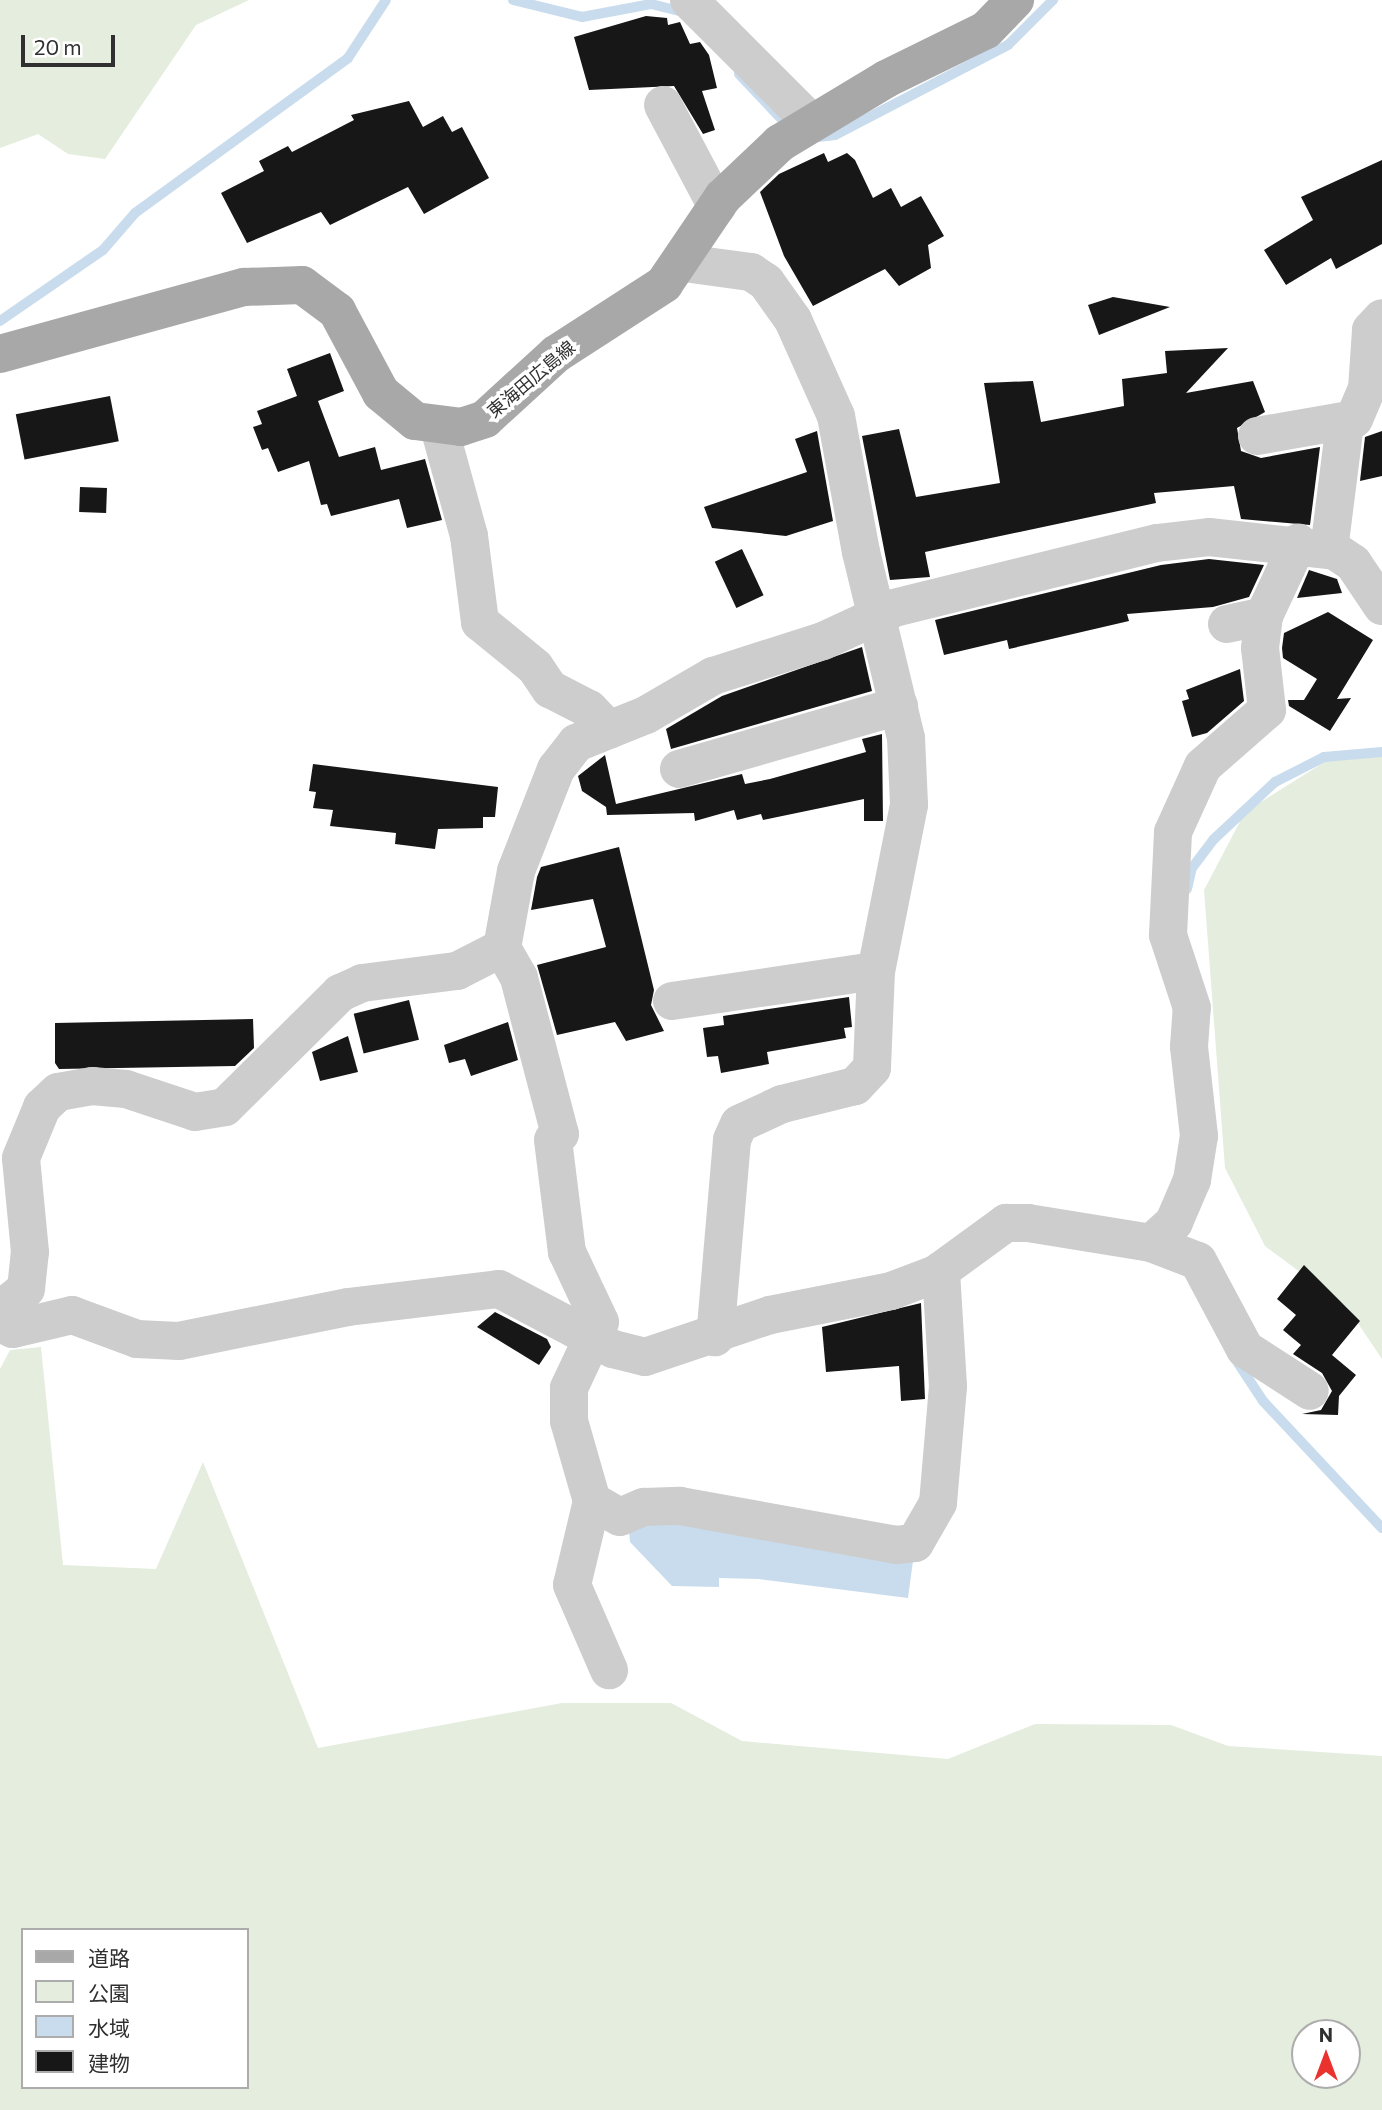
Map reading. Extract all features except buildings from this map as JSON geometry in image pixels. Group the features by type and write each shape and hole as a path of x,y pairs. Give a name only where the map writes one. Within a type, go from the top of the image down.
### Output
{"main road":[{"name":"東海田広島線","path":"439,427 485,419 556,354 664,284 684,263 717,207 745,172 801,129 986,30 1015,0"},
{"path":"0,354 244,287 302,285 337,311 381,393 415,421 439,427"}],"street":[{"path":"689,0 801,129"},
{"path":"663,105 717,207"},
{"path":"684,263 751,272 772,288 793,320 836,416 876,616 900,706 909,805 876,971 872,1068 855,1086 757,1113 739,1124 732,1140 715,1337"},
{"path":"1151,1243 1174,1222 1192,1180 1199,1136 1189,1046 1192,1007 1168,935 1173,832 1202,766 1267,710 1260,648 1264,616 1314,546 1345,424 1364,400 1371,330 1382,318"},
{"path":"1257,436 1345,424"},
{"path":"439,427 469,536 481,622 535,667 550,689 589,709 609,730"},
{"path":"610,1670 572,1585 592,1501 569,1421 569,1388 595,1341 600,1322 579,1285 563,1233 553,1140 561,1134 519,978 502,948 516,871 556,769 576,743 609,730 713,676 823,641 876,616 1157,543 1209,537 1314,546 1353,563 1382,606"},
{"path":"1227,624 1264,616"},
{"path":"679,769 900,706"},
{"path":"0,1310 26,1289 30,1252 21,1158 30,1127 58,1093 92,1086 126,1089 195,1112 225,1107 340,993 373,981 457,971 502,948"},
{"path":"673,1001 876,971"},
{"path":"0,1323 13,1329 72,1315 137,1339 179,1341 348,1307 492,1289 595,1341 645,1357 715,1337 769,1315 891,1291 941,1270 1006,1223 1151,1243 1198,1261 1245,1349 1310,1391"},
{"path":"592,1501 620,1517 644,1507 680,1506 896,1545 915,1543 938,1503 948,1386 941,1270"}],"green space":[{"path":"0,0 249,0 196,25 105,159 68,154 38,134 0,148"},
{"path":"1382,748 1382,1359 1347,1307 1265,1246 1225,1168 1204,890 1245,812 1339,753"},
{"path":"41,1347 63,1565 156,1569 203,1462 318,1748 562,1703 671,1703 742,1741 948,1759 1035,1724 1171,1725 1228,1746 1382,1756 1382,2110 0,2110 0,1369 10,1350"}],"water":[{"path":"661,1519 913,1561 908,1598 759,1579 719,1578 719,1587 672,1586 630,1542 629,1531"}],"waterway":[{"path":"0,321 103,250 135,213 348,58 386,0"},
{"path":"513,0 582,17 651,4 682,12"},
{"path":"818,137 835,135 1008,45 1053,0"},
{"path":"739,74 788,126"},
{"path":"1187,889 1192,868 1214,839 1275,782 1324,757 1382,752"},
{"path":"1238,1363 1263,1401 1382,1528"}]}
